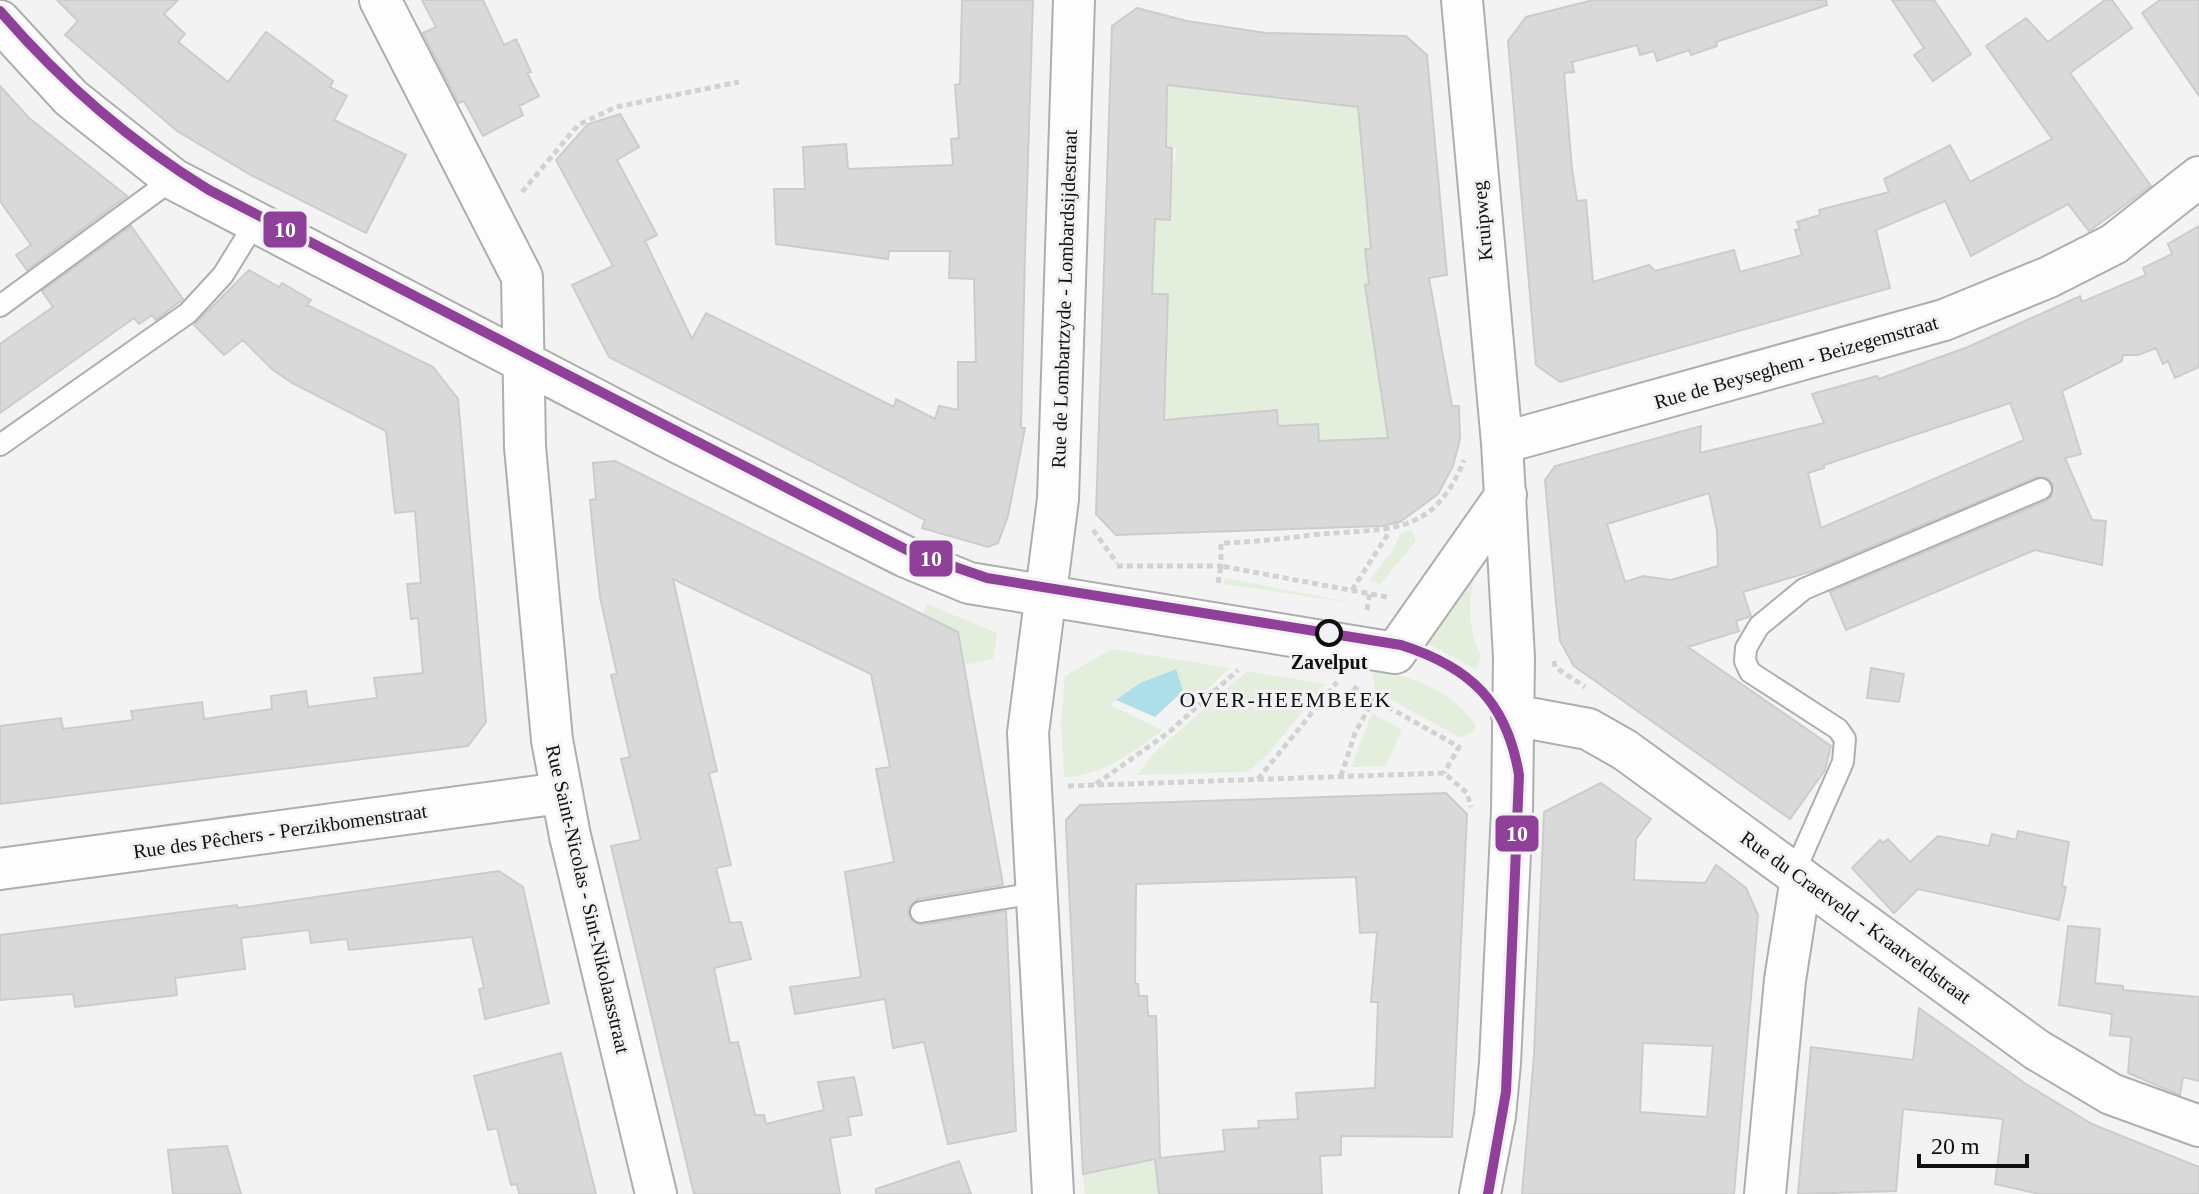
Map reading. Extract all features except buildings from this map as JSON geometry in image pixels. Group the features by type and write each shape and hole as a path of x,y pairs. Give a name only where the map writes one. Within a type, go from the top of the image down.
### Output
{"street":[{"name":"Rue Saint-Nicolas - Sint-Nikolaasstraat","path":"380,0 522,277 525,447 536,594 561,793 656,1194"},
{"name":"Rue de Lombartzyde - Lombardsijdestraat","path":"1053,1194 1028,733 1058,499 1074,0"},
{"name":"Kruipweg","path":"1462,0 1485,447 1506,495 1514,657 1512,811 1500,1063 1492,1140 1480,1194"},
{"path":"0,21 71,98 173,179 934,570 985,587 1395,653 1432,605 1506,495"},
{"name":"Rue de Beyseghem - Beizegemstraat","path":"1485,447 1944,320 2049,277 2114,244 2199,177"},
{"name":"Rue du Craetveld - Kraatveldstraat","path":"1512,715 1588,729 1643,762 2081,1078 2146,1110 2199,1126"},
{"name":"Rue des Pêchers - Perzikbomenstraat","path":"0,869 561,793"},
{"path":"1765,1194 1798,876"}],"lane":[{"path":"0,306 173,179"},
{"path":"0,445 188,313 223,275 255,223"},
{"path":"1798,876 1843,762 1845,739 1838,729 1750,672 1745,661 1752,637 1759,626 1804,589 2041,489"},
{"path":"921,912 1035,893"}],"path":[{"path":"515,200 578,125 616,107 739,82"},
{"path":"1218,583 1221,543 1390,531 1425,513 1445,496 1485,447"},
{"path":"1091,520 1096,536 1117,565 1221,566 1432,605"},
{"path":"1352,590 1390,531"},
{"path":"1553,651 1555,667 1594,694"},
{"path":"1094,785 1168,733 1238,670"},
{"path":"1258,779 1342,674"},
{"path":"1341,776 1355,733 1376,700 1459,747 1444,773"},
{"path":"1059,787 1444,773 1467,793 1473,812"}],"green space":[{"path":"1160,60 1217,91 1260,97 1262,85 1379,90 1361,137 1367,200 1378,248 1365,250 1369,283 1394,281 1379,318 1374,344 1381,369 1402,404 1383,407 1386,422 1405,418 1414,449 1337,455 1336,440 1308,441 1279,433 1277,410 1199,417 1178,452 1157,406 1165,405 1166,371 1143,370 1167,332 1168,295 1152,294 1155,219 1170,219 1171,183 1164,162 1175,162 1176,148 1165,147 1167,106"},
{"path":"1411,530 1416,541 1380,584 1369,580 1393,550 1400,534"},
{"path":"1476,567 1470,612 1473,634 1481,655 1477,670 1419,639"},
{"path":"1225,578 1359,604 1224,584"},
{"path":"927,604 997,633 993,659 965,665 958,632 923,613"},
{"path":"1112,649 1230,668 1189,706 1175,669 1140,683 1110,705 1162,730 1104,768 1064,777 1061,720 1065,676"},
{"path":"1372,669 1402,676 1441,693 1464,711 1475,723 1475,730 1461,738 1375,691"},
{"path":"1247,671 1325,684 1268,754 1248,772 1137,775 1152,755"},
{"path":"1372,713 1402,730 1385,766 1351,767"},
{"path":"1156,1160 1159,1194 1085,1194 1083,1174"}],"water":[{"path":"1176,669 1183,691 1155,717 1116,700 1140,683"}],"transit line":[{"name":"10","path":"0,11 47,62 97,109 209,190 909,551 987,578 1401,645 1447,664 1465,677 1495,708 1513,749 1519,775 1506,1092 1488,1194"}],"place":[{"name":"Zavelput","path":"1329,633"}],"district":[{"name":"OVER-HEEMBEEK","path":"1286,699"}]}
